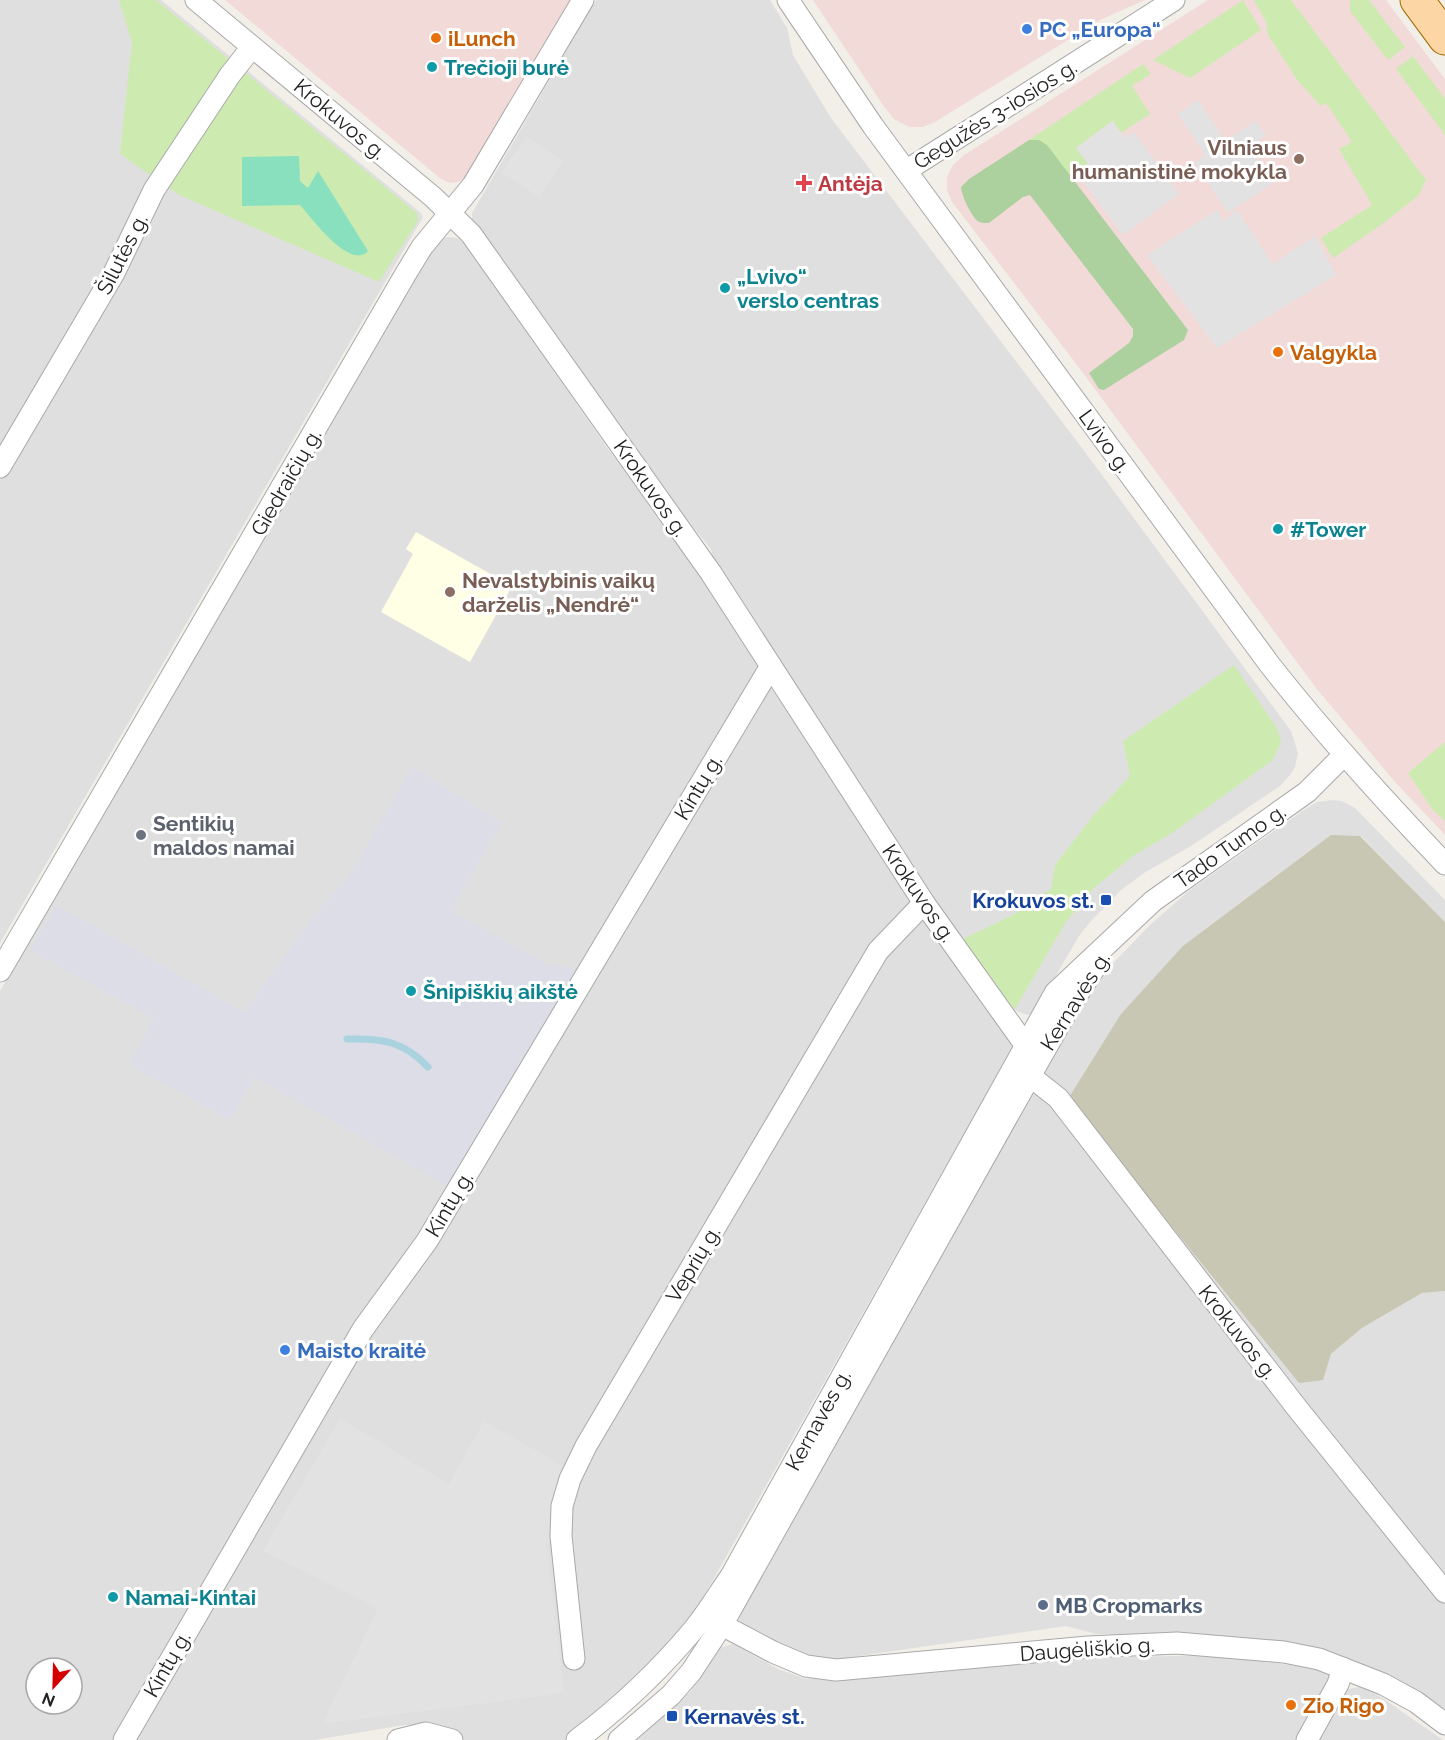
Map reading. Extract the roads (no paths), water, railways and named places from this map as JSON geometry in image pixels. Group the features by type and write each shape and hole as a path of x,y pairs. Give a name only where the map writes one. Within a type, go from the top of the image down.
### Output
{"main road":[{"path":"1418,0 1445,38"}],"street":[{"name":"Krokuvos g.","path":"196,0 450,213 471,234 711,573 924,903 1026,1046"},
{"name":"Giedraičių g.","path":"0,971 405,275 422,248 474,185 584,0"},
{"name":"Lvivo g.","path":"788,0 846,88 1263,656 1344,755 1445,864"},
{"name":"Gegužės 3-iosios g.","path":"907,170 1174,0"},
{"name":"Šilutės g.","path":"0,467 114,273 154,190 230,75 252,47"},
{"name":"Kintų g.","path":"124,1740 363,1329 427,1241 771,666"},
{"name":"Tado Tumo g.","path":"1116,936 1153,901 1307,792 1344,755"},
{"name":"Veprių g.","path":"574,1659 561,1536 562,1506 570,1479 586,1446 878,951 924,903"},
{"name":"Kernavės g.","path":"578,1740 620,1707 658,1671 696,1627 731,1576 1055,993 1116,936"},
{"name":"Kernavės g.","path":"619,1740 671,1695 691,1672 722,1625 1071,1004 1116,936"},
{"name":"Krokuvos g.","path":"1030,1076 1058,1098 1297,1408 1445,1592"},
{"name":"Daugėliškio g.","path":"722,1625 773,1652 806,1666 836,1670 1088,1647 1177,1643 1284,1652 1319,1659 1383,1684 1416,1702 1445,1724"},
{"path":"1307,1740 1338,1684 1343,1668"},
{"path":"401,1740 426,1733 452,1740"}],"waterway":[{"path":"347,1039 371,1039 401,1046 428,1067"}],"place":[{"name":"PC „Europa“","path":"1027,29"},
{"name":"iLunch","path":"436,38"},
{"name":"Trečioji burė","path":"432,67"},
{"name":"Vilniaus humanistinė mokykla","path":"1299,159"},
{"name":"Antėja","path":"804,183"},
{"name":"„Lvivo“ verslo centras","path":"725,288"},
{"name":"Valgykla","path":"1278,352"},
{"name":"#Tower","path":"1278,529"},
{"name":"Nevalstybinis vaikų darželis „Nendrė“","path":"450,592"},
{"name":"Sentikių maldos namai","path":"141,835"},
{"name":"Krokuvos st.","path":"1106,900"},
{"name":"Šnipiškių aikštė","path":"411,991"},
{"name":"Maisto kraitė","path":"285,1350"},
{"name":"Namai-Kintai","path":"113,1597"},
{"name":"MB Cropmarks","path":"1043,1605"},
{"name":"Zio Rigo","path":"1291,1705"},
{"name":"Kernavės st.","path":"672,1716"}]}
